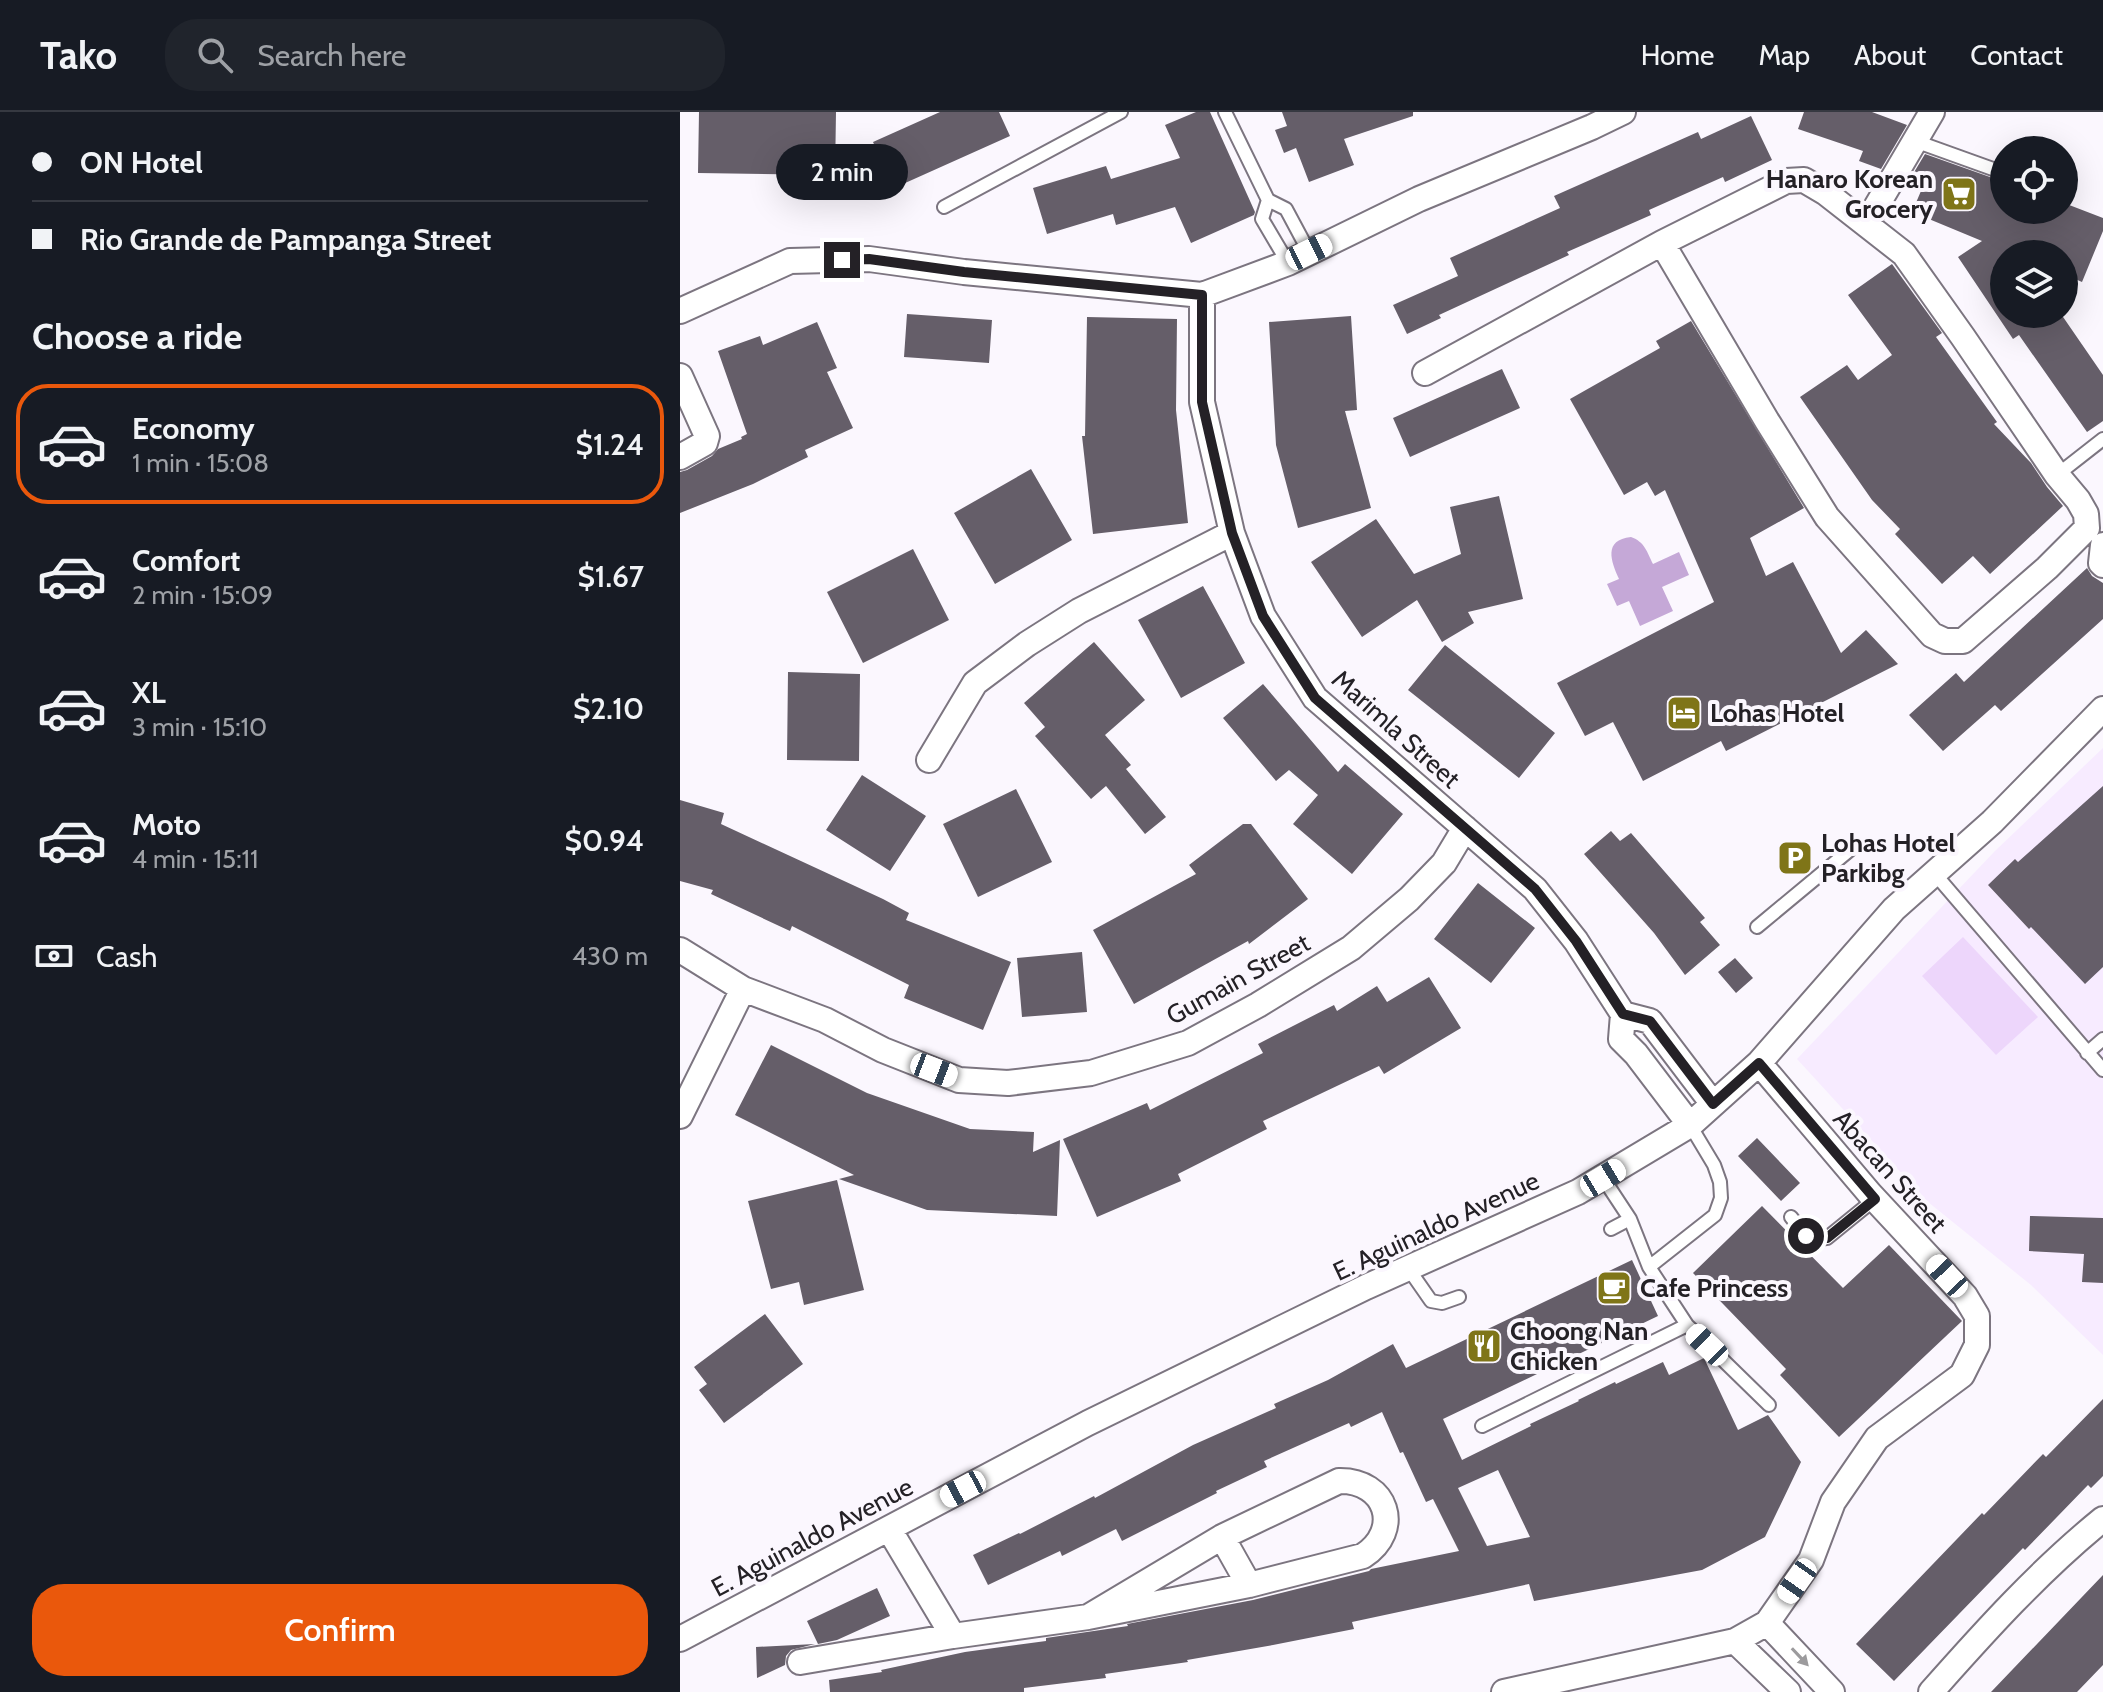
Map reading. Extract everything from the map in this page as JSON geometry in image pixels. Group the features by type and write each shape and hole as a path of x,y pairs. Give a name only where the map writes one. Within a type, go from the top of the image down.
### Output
{"street":[{"path":"680,311 790,261 869,259 964,272 1202,295 1298,258 1419,199 1623,112"},
{"path":"1866,224 1932,112"},
{"path":"1425,373 1662,243 1786,181 1804,180 1826,193 1904,254 2057,475 2078,500 2098,539 2103,565"},
{"path":"1662,243 1827,517 1932,635 1945,641 1963,641 2047,568 2098,539"},
{"name":"Marimla Street","path":"1202,295 1202,402 1232,533 1263,616 1315,698 1535,889 1576,941 1623,1014 1621,1039 1690,1125"},
{"path":"680,376 705,429 707,440 680,457"},
{"path":"929,760 975,683 1027,644 1079,611 1232,533"},
{"name":"E. Aguinaldo Avenue","path":"680,1639 1088,1423 1408,1268 1578,1192 1690,1125 1759,1063 1894,909 1992,822 2103,709"},
{"name":"Gumain Street","path":"680,950 743,989 825,1020 883,1050 959,1080 1008,1083 1091,1073 1188,1043 1258,1005 1351,948 1409,899 1444,863 1465,828"},
{"path":"680,1116 743,989"},
{"path":"1623,1014 1650,1021 1713,1104"},
{"name":"Abacan Street","path":"1504,1692 1735,1641 1767,1623 1811,1560 1833,1502 1877,1438 1962,1375 1977,1345 1977,1316 1965,1296 1875,1199 1759,1063"},
{"path":"800,1662 1088,1617 1249,1585 1363,1556 1381,1539 1386,1515 1382,1502 1364,1485 1339,1481 1222,1537 1088,1617"},
{"path":"1931,1692 1985,1631 2068,1547 2103,1519"},
{"path":"889,1529 953,1636"},
{"path":"1222,1537 1249,1585"},
{"path":"1767,1623 1832,1692"},
{"path":"1735,1641 1788,1692"}],"lane":[{"path":"944,207 1121,112"},
{"path":"1225,112 1268,200 1286,209 1298,258"},
{"path":"1915,141 1990,168"},
{"path":"1268,200 1262,219 1298,258"},
{"path":"2057,475 2103,439"},
{"path":"1757,927 1851,849"},
{"path":"1935,874 2103,1070"},
{"path":"2087,1053 2103,1039"},
{"path":"1649,1267 1715,1215 1721,1198 1714,1165 1690,1125"},
{"path":"1603,1178 1630,1219 1649,1267 1687,1325 1769,1405"},
{"path":"1791,1217 1806,1236 1827,1238 1875,1199"},
{"path":"1611,1229 1630,1219"},
{"path":"1408,1268 1431,1301 1442,1303 1459,1297"},
{"path":"1482,1426 1687,1325"}],"shaded area":[{"path":"1631,537 1643,545 1653,564 1679,552 1689,575 1662,587 1673,611 1640,626 1629,601 1617,606 1607,584 1619,579 1612,559 1613,547 1616,542"},
{"path":"2103,748 2103,1355 2031,1285 1928,1202 1797,1059 1995,851"},
{"path":"1963,937 2038,1017 1996,1055 1922,976"}],"building":[{"path":"699,112 836,112 835,175 698,173"},
{"path":"940,112 999,112 1010,136 894,188 873,142"},
{"path":"1196,112 1210,112 1254,215 1191,243 1175,207 1116,225 1113,214 1047,234 1033,188 1106,166 1111,179 1180,158 1165,125"},
{"path":"1282,112 1413,112 1413,116 1344,139 1354,165 1309,182 1296,148 1284,153 1275,130 1287,126"},
{"path":"1804,112 1872,112 1907,125 1881,169 1859,161 1863,151 1798,129"},
{"path":"1751,116 1772,160 1725,182 1723,177 1649,210 1651,215 1567,252 1569,255 1439,315 1441,318 1407,334 1393,305 1458,276 1450,258 1560,208 1554,196 1698,132 1701,139"},
{"path":"1925,154 1990,177 1990,224 2078,224 2078,208 2103,218 2103,231 2082,282 2078,280 2078,240 1990,240 1990,305 1958,257 1982,241 1912,212 1924,184 1910,179"},
{"path":"1892,264 1942,333 1936,337 1997,422 1994,424 2031,463 2063,506 1990,574 1973,556 1942,584 1895,534 1900,529 1872,500 1800,397 1847,365 1858,380 1892,355 1848,295"},
{"path":"907,314 992,320 989,363 904,357"},
{"path":"1351,316 1357,410 1345,411 1371,508 1298,528 1276,445 1269,322"},
{"path":"1087,317 1177,319 1176,410 1188,523 1093,534 1082,436 1085,436"},
{"path":"1691,321 1804,508 1750,538 1766,576 1793,562 1841,653 1866,630 1898,664 1726,751 1721,741 1643,781 1613,722 1585,736 1557,683 1714,602 1665,490 1655,496 1647,482 1624,495 1570,399 1660,348 1656,341"},
{"path":"817,322 837,368 827,372 853,428 805,450 808,457 753,484 680,513 680,472 747,434 718,351 760,336 763,345"},
{"path":"2006,328 2071,328 2103,375 2103,421 2087,432 2019,335 2013,339"},
{"path":"1502,369 1520,408 1410,457 1393,418"},
{"path":"1031,469 1072,540 995,584 954,513"},
{"path":"1499,496 1523,599 1468,612 1474,623 1442,642 1417,600 1362,637 1311,562 1376,519 1414,574 1461,554 1450,507"},
{"path":"913,549 949,620 863,663 827,592"},
{"path":"2087,568 2092,576 2103,583 2103,619 2001,711 1995,705 1943,751 1909,715 1956,673 1964,682"},
{"path":"1203,586 1245,663 1181,698 1138,620"},
{"path":"1094,642 1145,700 1105,735 1131,765 1126,769 1166,817 1145,834 1106,786 1091,799 1035,736 1045,727 1024,703"},
{"path":"1445,645 1555,733 1519,778 1408,690"},
{"path":"788,672 860,674 859,761 787,760"},
{"path":"1263,684 1338,772 1345,764 1403,814 1352,874 1293,824 1318,795 1289,770 1276,781 1223,718"},
{"path":"862,775 926,816 890,871 826,830"},
{"path":"2103,786 2103,967 2085,984 1988,885"},
{"path":"1016,789 1052,862 978,897 943,824"},
{"path":"680,800 724,813 721,824 883,899 909,913 906,920 1011,962 983,1030 904,998 909,985 792,926 790,931 711,894 713,890 680,881"},
{"path":"1243,824 1251,824 1308,899 1249,944 1248,941 1134,1004 1093,930 1196,874 1189,865"},
{"path":"1611,831 1620,841 1631,833 1705,918 1700,922 1720,945 1685,975 1654,933 1584,854"},
{"path":"1478,883 1535,928 1491,983 1434,939"},
{"path":"1082,952 1087,1012 1022,1017 1017,958"},
{"path":"1735,958 1753,978 1736,993 1718,972"},
{"path":"1429,977 1461,1028 1384,1074 1379,1066 1263,1121 1267,1129 1178,1174 1181,1181 1097,1217 1063,1139 1147,1103 1150,1110 1263,1053 1258,1044 1334,1005 1337,1011 1377,986 1387,1002"},
{"path":"771,1045 867,1093 970,1129 1034,1132 1033,1152 1060,1140 1057,1216 927,1210 839,1179 854,1175 735,1115"},
{"path":"1757,1138 1800,1183 1781,1201 1738,1156"},
{"path":"837,1180 864,1290 804,1305 799,1282 771,1289 748,1201"},
{"path":"1762,1206 1843,1288 1889,1245 1962,1321 1839,1437 1780,1375 1786,1369 1693,1273"},
{"path":"2030,1216 2103,1218 2103,1283 2082,1282 2084,1254 2029,1251"},
{"path":"1632,1260 1658,1316 1443,1419 1462,1460 1615,1382 1663,1362 1669,1375 1704,1358 1738,1430 1768,1415 1801,1462 1765,1537 1702,1570 1534,1601 1529,1584 1352,1622 1354,1629 1188,1662 1105,1674 1106,1678 1024,1688 1024,1692 830,1692 829,1680 882,1672 965,1652 1128,1626 1459,1551 1433,1499 1426,1502 1382,1412 1351,1427 1349,1423 1264,1461 1267,1467 1122,1541 1116,1529 1062,1556 1060,1551 988,1585 973,1555 1095,1498 1193,1445 1276,1408 1274,1404 1328,1380 1393,1344 1406,1368","holes":["1498,1470 1530,1537 1487,1546 1458,1488"]},
{"path":"765,1314 803,1364 724,1423 699,1390 707,1384 694,1367"},
{"path":"2103,1399 2103,1476 2091,1488 2088,1485 2025,1550 2023,1548 1894,1681 1856,1644 1982,1513 1984,1515 2043,1454 2046,1457"},
{"path":"2103,1575 2103,1665 2077,1692 1991,1692"},
{"path":"877,1588 890,1616 837,1640 818,1644 807,1621"},
{"path":"815,1644 791,1650 786,1656 785,1665 757,1678 756,1647"}],"place":[{"name":"Hanaro Korean Grocery","path":"1959,194"},
{"name":"Lohas Hotel","path":"1684,713"},
{"name":"Lohas Hotel Parkibg","path":"1795,858"},
{"name":"Cafe Princess","path":"1614,1288"},
{"name":"Choong Nan Chicken","path":"1484,1346"}],"route":[{"path":"842,260 869,259 964,272 1202,295 1202,402 1232,533 1263,616 1315,698 1535,889 1576,941 1623,1014 1650,1021 1713,1104 1759,1063 1875,1199 1827,1238 1806,1236"}]}
